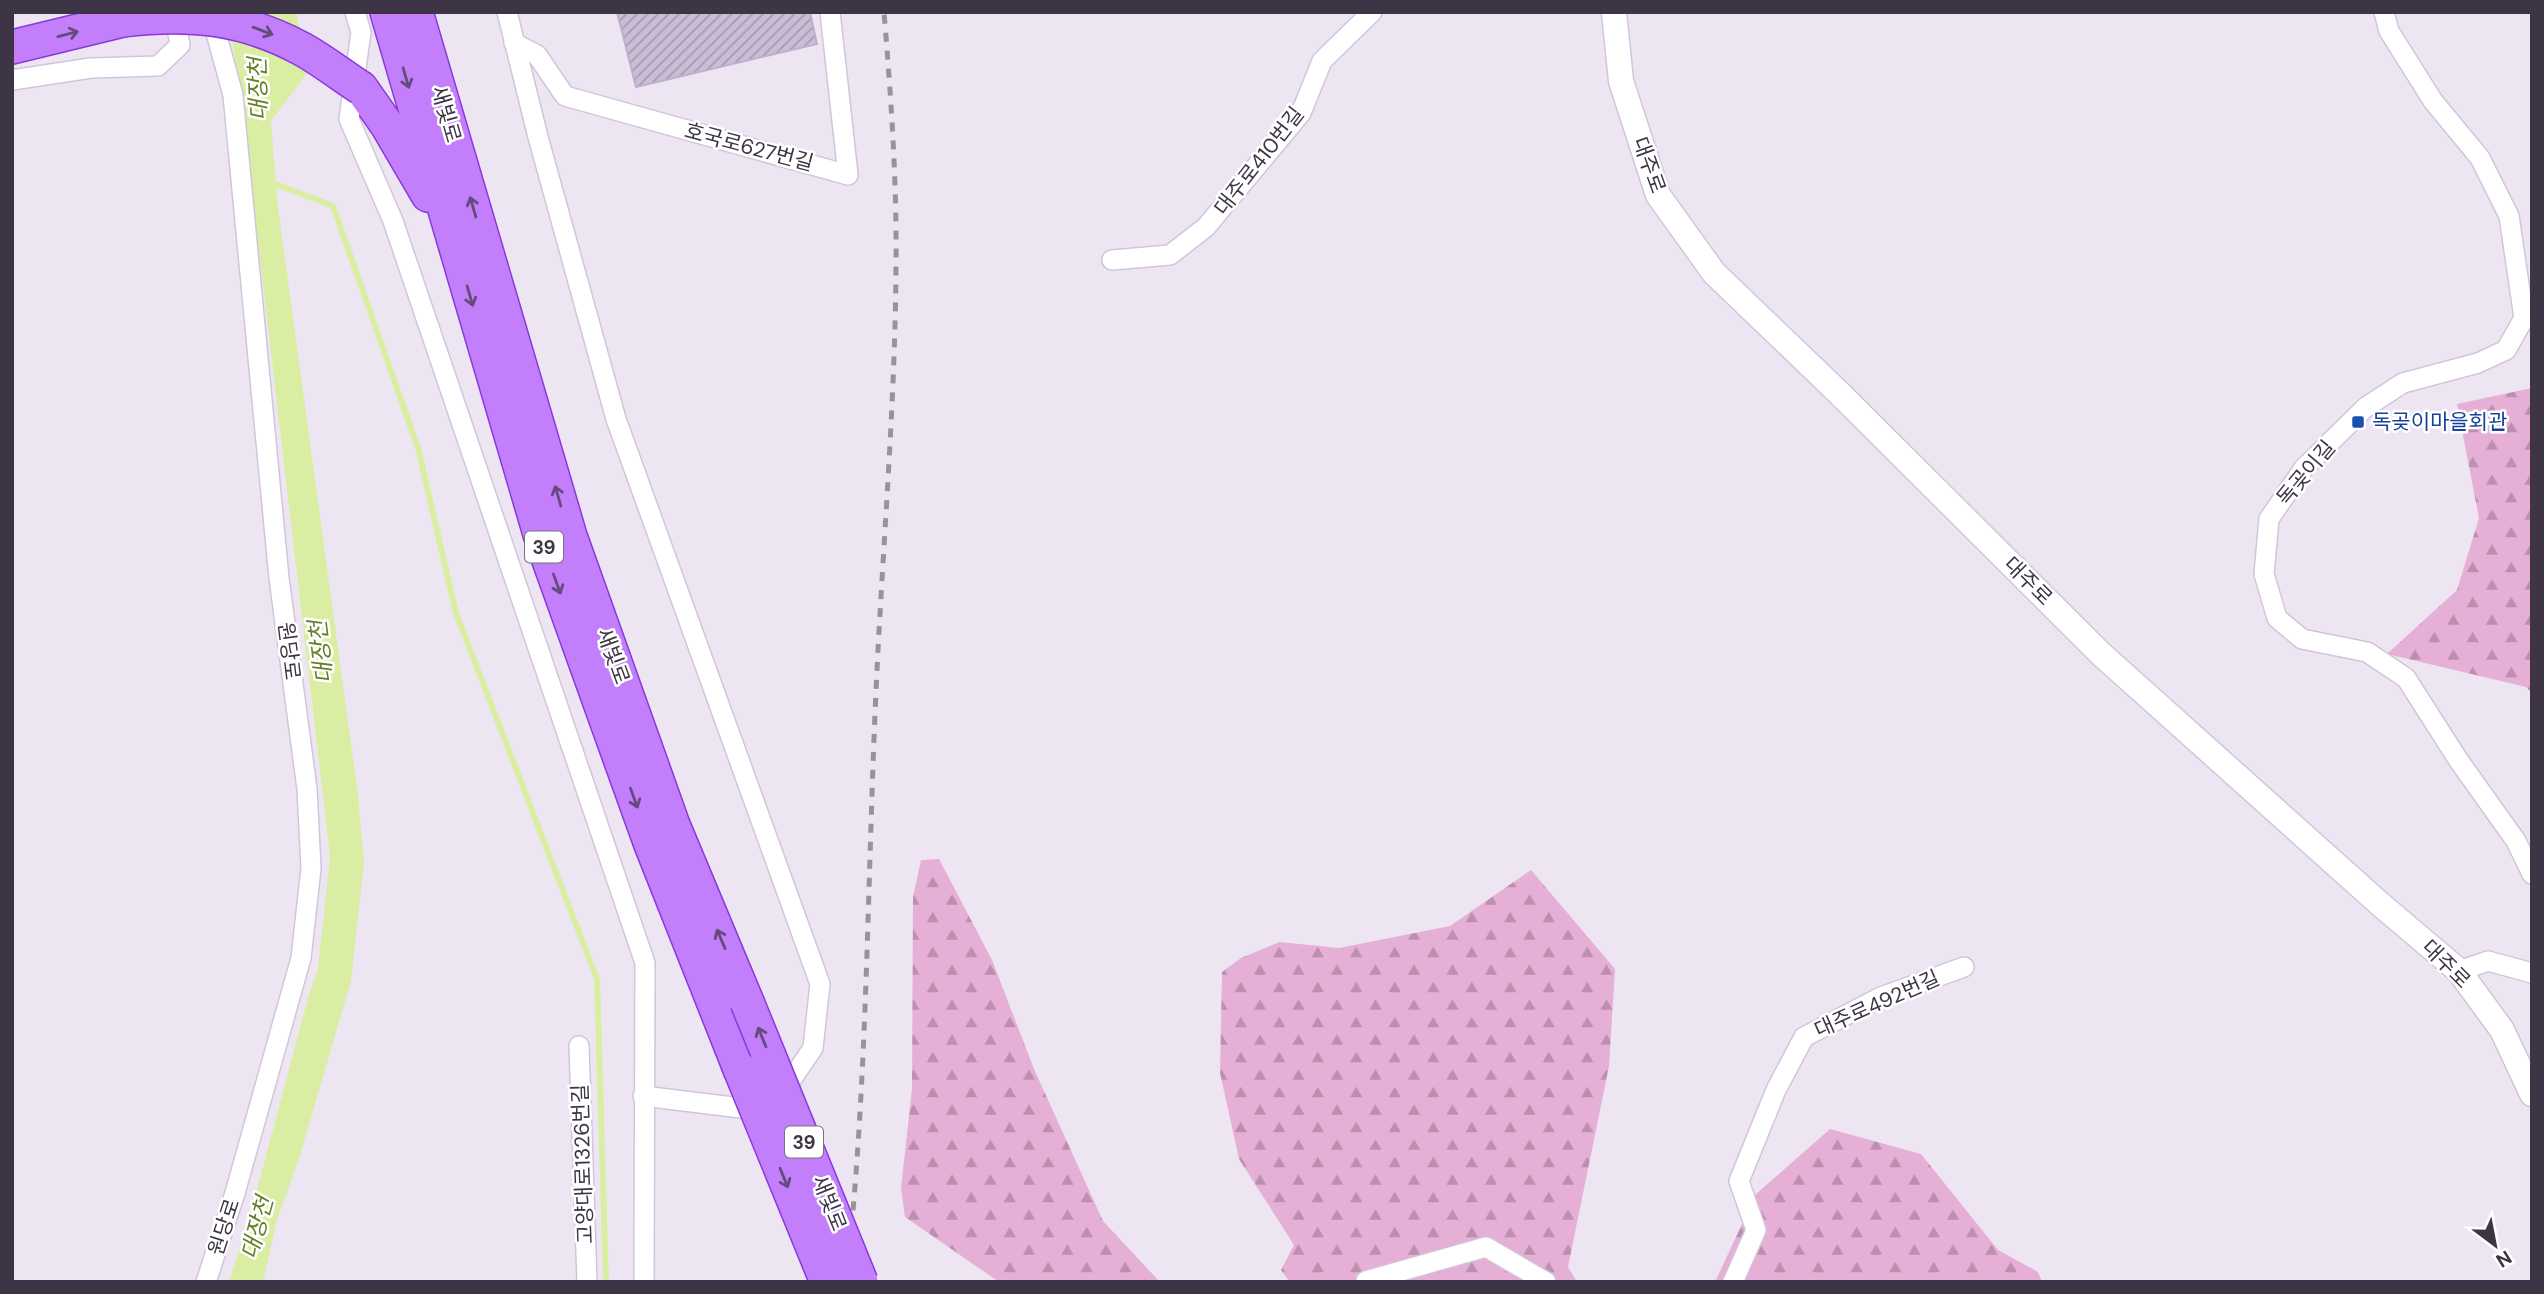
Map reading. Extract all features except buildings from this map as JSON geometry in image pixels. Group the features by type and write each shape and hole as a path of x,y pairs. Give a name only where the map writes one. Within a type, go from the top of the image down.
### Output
{"highway":[{"name":"새빛로","path":"387,12 542,541 650,842 827,1282"},
{"name":"새빛로","path":"416,12 570,536 673,825 861,1282"},
{"path":"12,47 123,20 164,15 214,18 260,29 302,49 361,88 387,125 453,238"}],"street":[{"path":"12,80 91,68 158,66 180,46 174,12"},
{"name":"원당로","path":"206,1282 235,1193 301,958 310,868 307,789 279,578 233,95 219,40 208,12"},
{"path":"355,12 361,32 349,119 393,221 645,963 644,1282"},
{"path":"507,12 538,137 616,419 820,984 813,1048 785,1089 741,1108 643,1096"},
{"name":"호국로627번길","path":"514,43 537,55 565,96 848,174 830,12"},
{"name":"대주로410번길","path":"1112,260 1170,255 1206,228 1301,113 1322,61 1372,12"},
{"name":"대주로","path":"1614,12 1621,81 1658,195 1714,273 1839,393 2101,654 2380,904 2459,971 2502,1030 2532,1094"},
{"name":"독곶이길","path":"2384,12 2389,31 2433,102 2480,158 2509,216 2524,318 2506,350 2478,363 2403,383 2365,407 2304,468 2269,519 2264,574 2277,618 2302,639 2367,652 2406,678 2459,761 2516,841 2532,874"},
{"path":"2459,971 2488,961 2532,973"},
{"name":"대주로492번길","path":"1733,1282 1756,1230 1739,1181 1776,1090 1804,1037 1881,998 1964,967"},
{"name":"고양대로1326번길","path":"579,1046 587,1282"},
{"path":"1366,1281 1486,1247 1546,1282"}],"green space":[{"path":"2532,388 2532,693 2526,687 2387,654 2457,590 2479,518 2457,404"},
{"path":"939,859 992,960 1034,1069 1103,1221 1160,1282 999,1282 905,1217 901,1188 912,1089 913,897 921,860"},
{"path":"1531,870 1615,969 1609,1066 1568,1267 1577,1282 1290,1282 1281,1270 1294,1245 1239,1159 1220,1073 1222,972 1241,958 1280,942 1339,948 1450,926"},
{"path":"1830,1129 1921,1154 1998,1250 2038,1272 2042,1282 1715,1282 1756,1194"}],"water":[{"name":"대장천","path":"228,12 296,12 308,72 271,121 277,200 358,795 364,863 351,981 299,1159 277,1220 263,1282 229,1282 318,969 330,856 242,105"}],"waterway":[{"path":"270,182 333,206 418,448 456,613 597,979 606,1282"}],"railway":[{"path":"846,1282 862,1069 875,714 895,323 894,171 884,12"}],"place":[{"name":"독곶이마을회관","path":"2358,422"}]}
